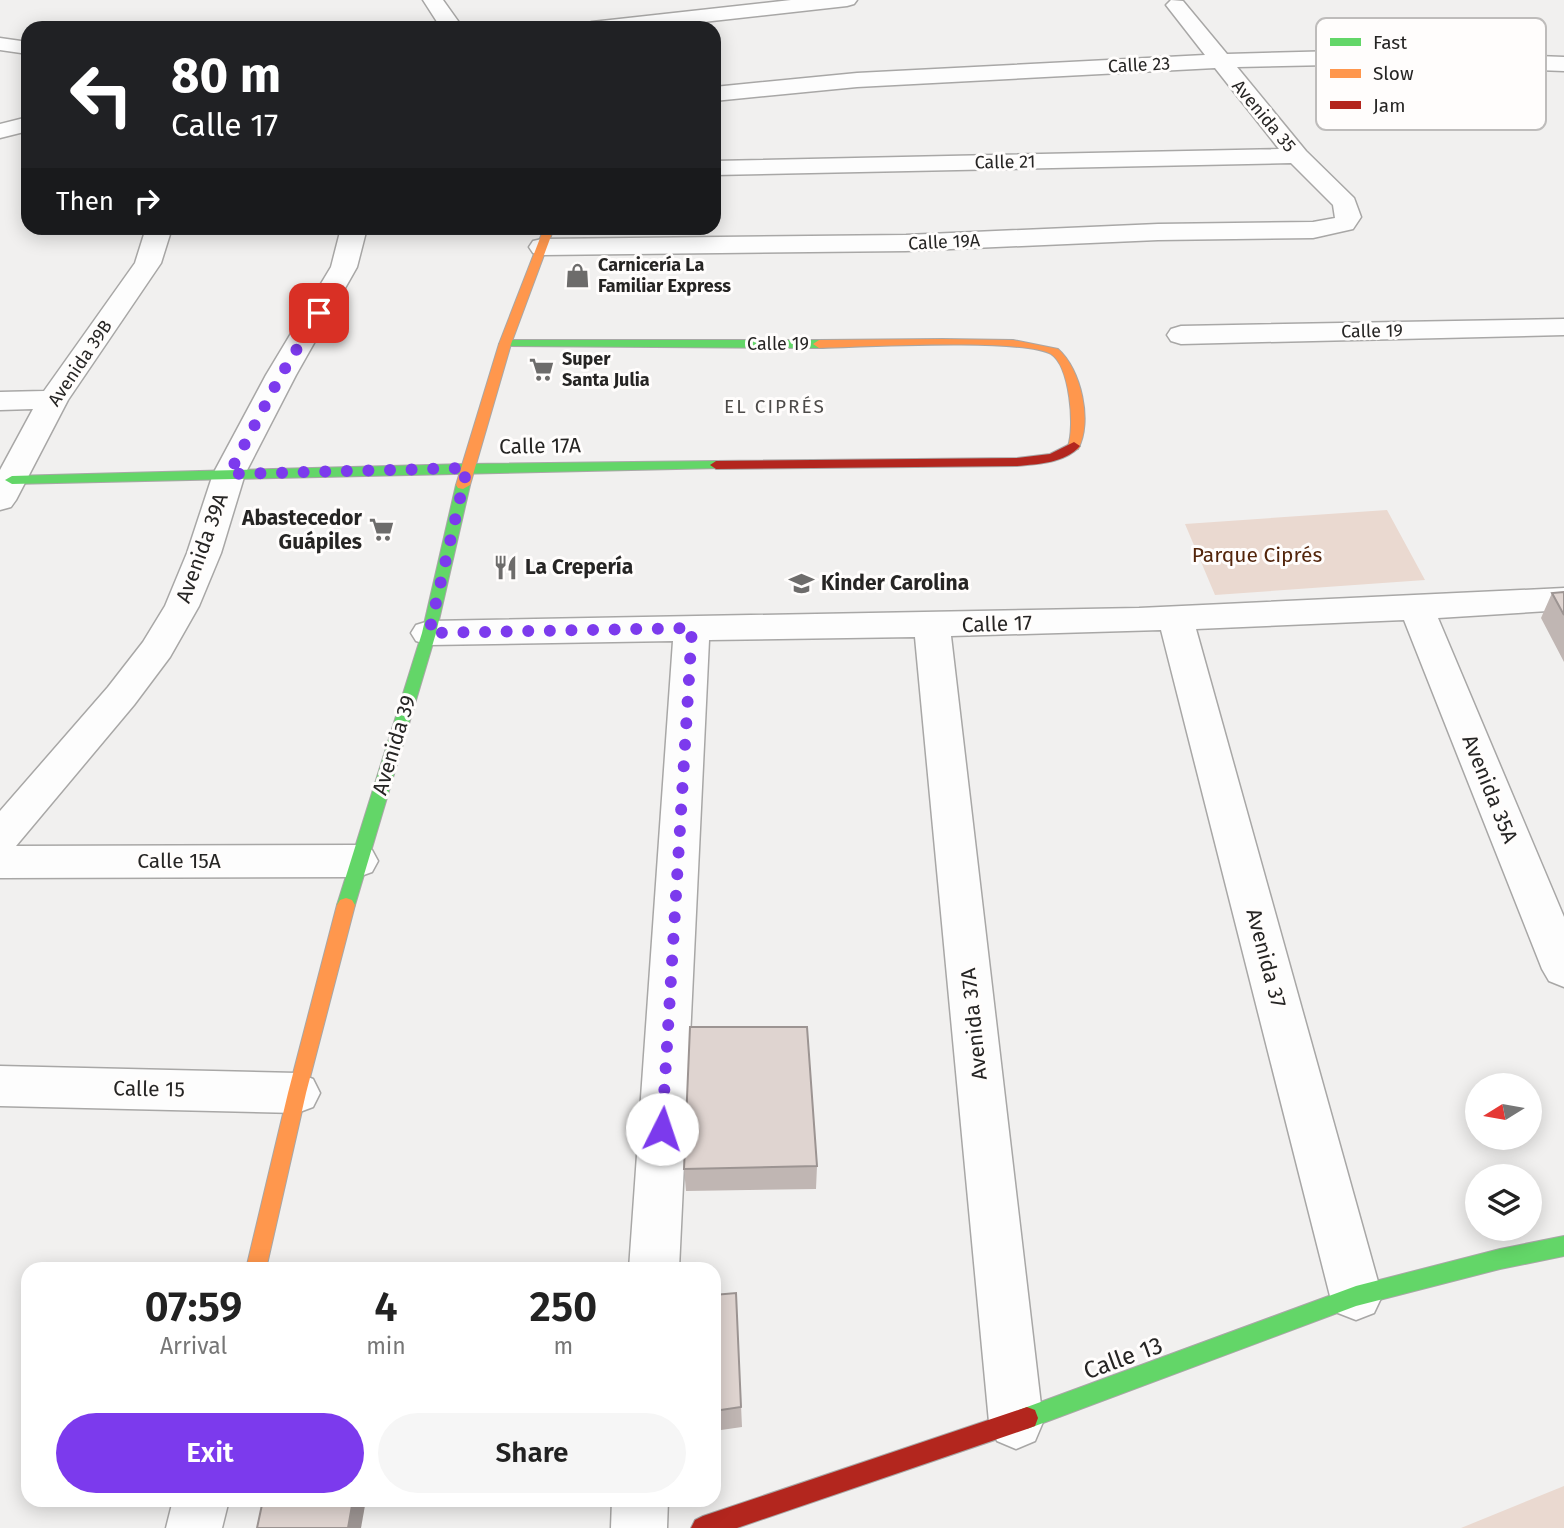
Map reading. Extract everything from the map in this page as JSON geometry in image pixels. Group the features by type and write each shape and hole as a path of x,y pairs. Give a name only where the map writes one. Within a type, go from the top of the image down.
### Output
{"street":[{"path":"433,0 447,21"},
{"path":"656,21 847,0"},
{"name":"Avenida 35","path":"1176,5 1218,61 1297,156 1345,203 1349,217 1344,224"},
{"path":"0,44 21,47"},
{"name":"Calle 23","path":"721,93 856,80 1218,61 1316,59"},
{"name":"Calle 23","path":"1546,63 1564,64"},
{"name":"Calle 21","path":"721,168 1297,156"},
{"name":"Calle 19A","path":"546,237 906,243 1157,232 1313,230 1344,224"},
{"name":"Avenida 39B","path":"6,490 53,400 148,263 157,235"},
{"name":"Avenida 39A","path":"0,838 157,649 182,606 200,564 229,474 281,375 344,267 352,235"},
{"name":"Avenida 39","path":"258,1262 297,1093 358,861 429,633 467,468 505,344 546,237"},
{"name":"Calle 19","path":"1181,335 1564,327"},
{"name":"Calle 19","path":"505,344 1013,344 1051,350 1060,358 1068,374 1080,422 1080,436 1068,452"},
{"path":"0,401 53,400"},
{"name":"Calle 17A","path":"6,490 229,474 467,468 1017,462 1055,458 1068,452"},
{"name":"Calle 17","path":"429,633 932,626 1176,619 1417,609 1564,598"},
{"name":"Avenida 35A","path":"1417,609 1564,969"},
{"name":"Avenida 37","path":"1176,619 1356,1296"},
{"name":"Avenida 37A","path":"932,626 1016,1422"},
{"path":"654,1262 692,628"},
{"name":"Calle 15A","path":"0,862 358,861"},
{"name":"Calle 15","path":"0,1086 297,1093"},
{"name":"Calle 13","path":"703,1528 1016,1422 1356,1296 1564,1245"},
{"path":"194,1528 199,1507"},
{"path":"639,1528 640,1507"}],"green space":[{"name":"Parque Ciprés","path":"1387,510 1425,580 1215,595 1185,524"},
{"path":"1564,1486 1564,1528 1461,1528"}],"building":[{"path":"1564,592 1564,615 1552,593"},
{"path":"690,1027 807,1027 817,1166 684,1169"},
{"path":"736,1293 741,1407 721,1410 721,1294"},
{"path":"262,1507 352,1507 348,1528 257,1528"}],"traffic: fast":[{"path":"505,344 819,344"},
{"path":"12,480 467,468 716,465"},
{"path":"346,905 429,633 463,485"},
{"path":"1027,1418 1356,1296 1500,1259 1564,1246"}],"traffic: slow":[{"path":"463,485 505,344 546,235"},
{"path":"819,344 980,343 1013,344 1054,351 1066,366 1075,399 1078,429 1074,446"},
{"path":"258,1262 297,1093 346,905"}],"traffic: jam":[{"path":"716,465 1017,462 1055,457 1074,446"},
{"path":"703,1528 1027,1418"}],"place":[{"name":"Carnicería La Familiar Express","path":"578,275"},
{"name":"Super Santa Julia","path":"542,369"},
{"name":"Abastecedor Guápiles","path":"382,530"},
{"name":"La Crepería","path":"505,567"},
{"name":"Kinder Carolina","path":"801,583"}],"district":[{"name":"EL CIPRÉS","path":"775,406"}],"route":[{"path":"319,313 281,375 229,474 467,468 429,633 692,628 662,1129"}]}
